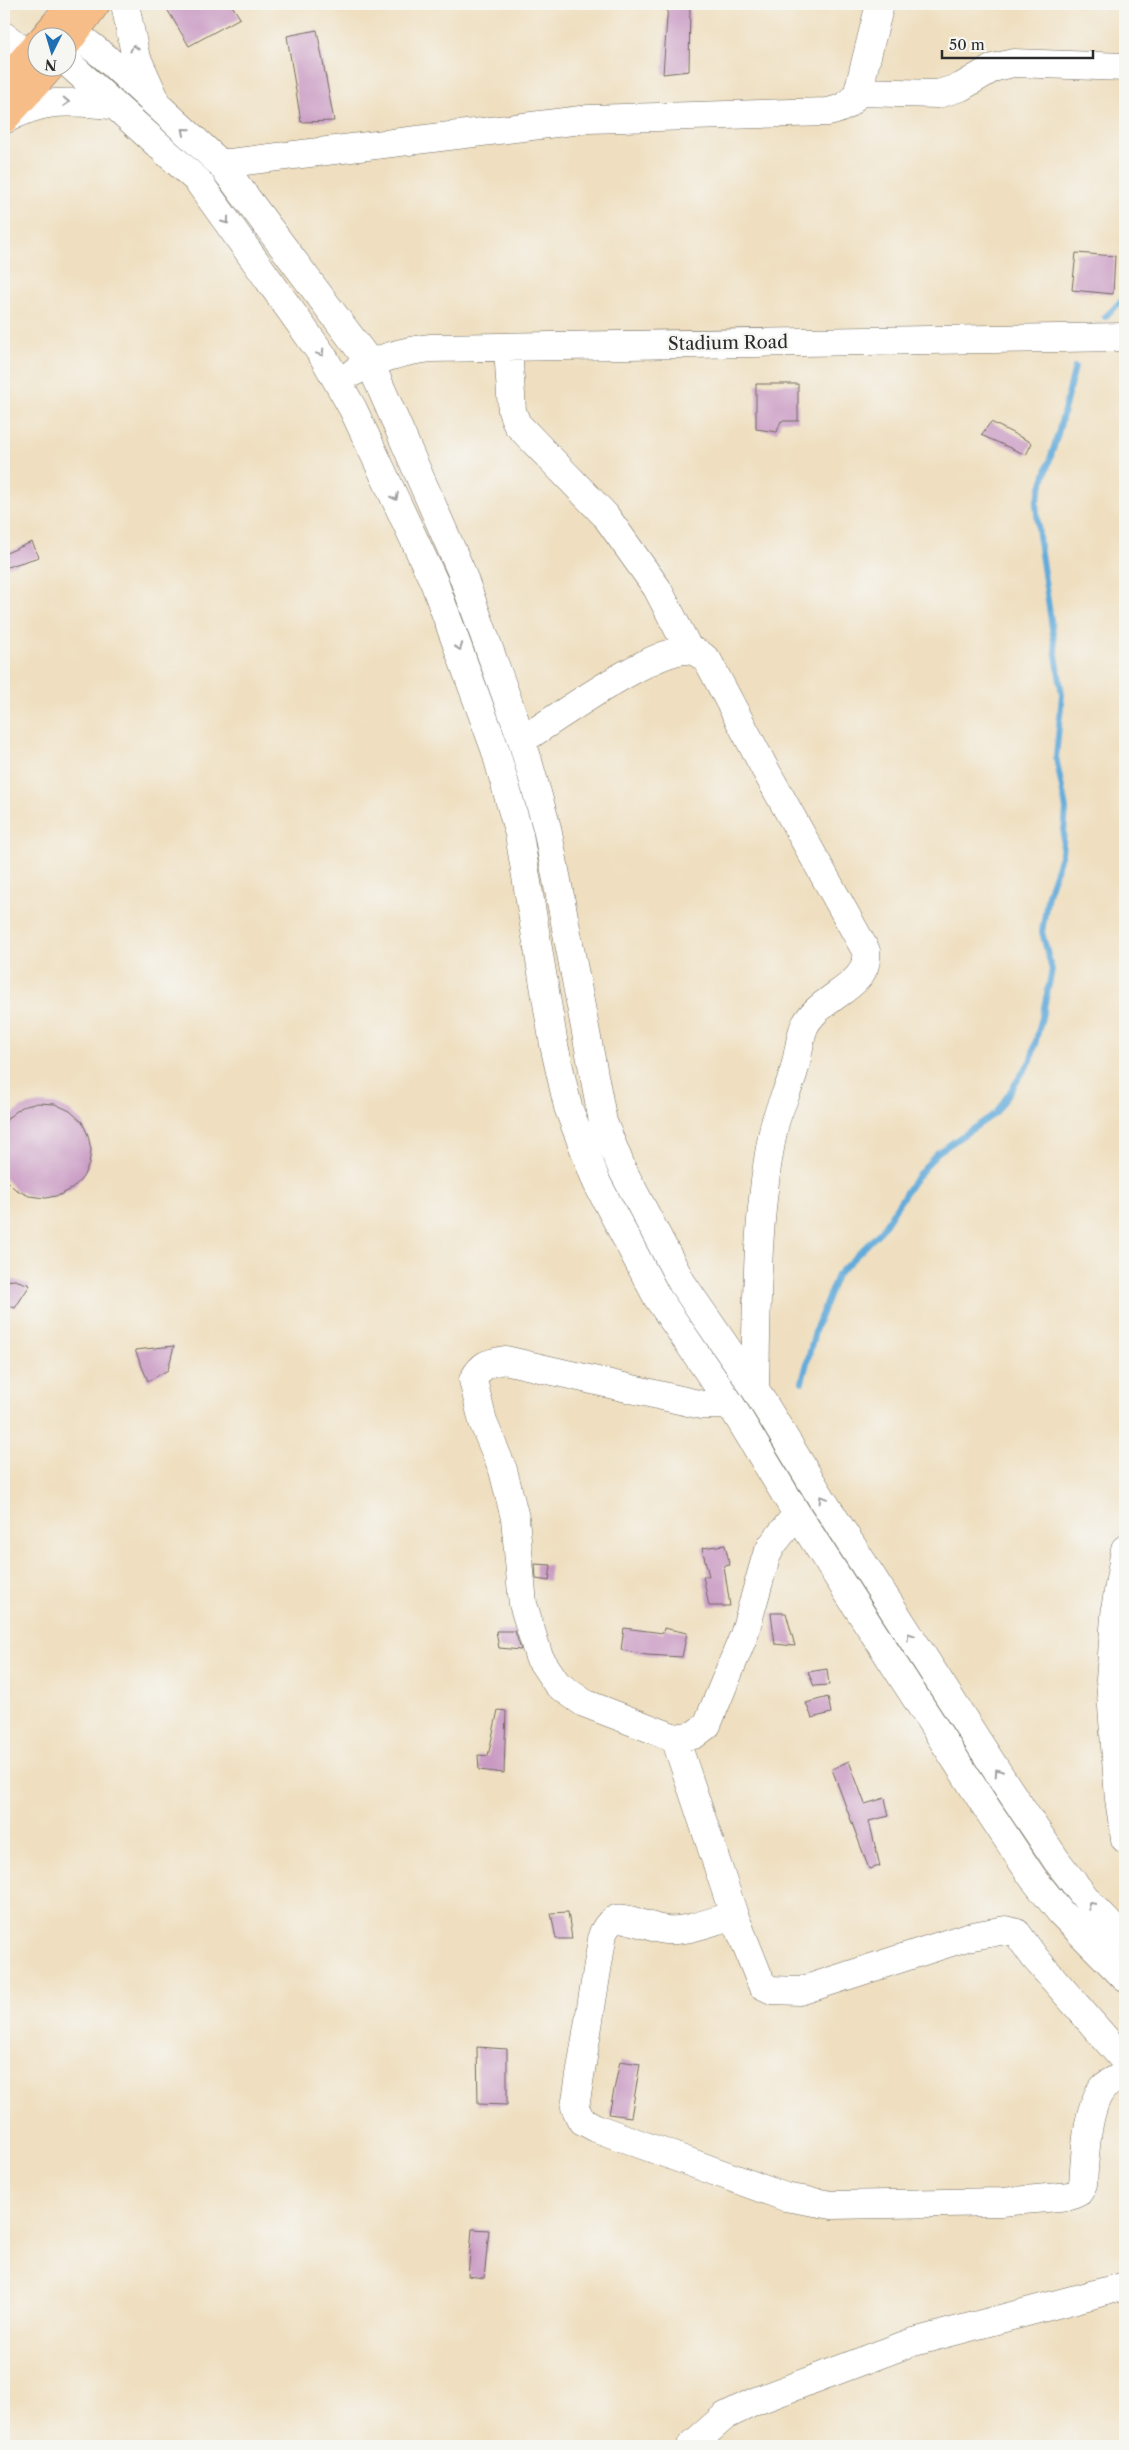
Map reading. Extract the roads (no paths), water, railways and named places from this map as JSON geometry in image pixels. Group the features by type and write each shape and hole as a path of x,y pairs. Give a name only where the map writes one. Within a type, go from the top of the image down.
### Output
{"main road":[{"path":"65,28 96,4"},
{"path":"4,82 28,60"},
{"path":"4,120 29,78"}],"street":[{"path":"125,4 135,54 160,109"},
{"path":"221,164 589,119 828,112 841,109 852,101 858,92 880,4"},
{"path":"4,36 28,36"},
{"path":"78,46 105,57 221,164 370,363 461,571 522,740 547,828 603,1122 623,1171 682,1283 755,1389 822,1500 1051,1853 1091,1905 1125,1940"},
{"path":"858,92 938,94 961,87 993,68 1013,63 1125,67"},
{"path":"78,72 198,181 323,356 353,410 434,582 495,749 519,834 554,1045 568,1107 597,1183 657,1297 731,1406 798,1514 1034,1878 1061,1913 1125,1978"},
{"path":"4,120 27,108 52,102 114,105"},
{"name":"Stadium Road","path":"337,381 370,363 409,351 431,348 1125,337"},
{"path":"508,347 512,411 517,424 605,515 658,588 689,650"},
{"path":"522,740 628,673 674,652 689,650 701,654 708,662 866,951 866,968 861,976 810,1016 803,1029 793,1076 774,1126 764,1191 758,1279 755,1389"},
{"path":"731,1406 702,1405 505,1360 490,1362 480,1368 473,1380 483,1422 503,1470 515,1518 524,1604 539,1657 557,1684 584,1703 674,1738 694,1735 707,1725 744,1635 766,1557 772,1545 798,1514"},
{"path":"1125,1549 1116,1604 1110,1680 1119,1799 1125,1839"},
{"path":"674,1738 734,1915 762,1985 772,1990 800,1991 968,1937 1006,1930 1017,1933 1035,1958 1125,2061"},
{"path":"734,1915 678,1930 654,1928 622,1919 616,1919 608,1925 603,1933 575,2107 581,2120 596,2128 785,2197 832,2206 1022,2200 1070,2196 1079,2192 1083,2184 1092,2110 1104,2087 1125,2074"},
{"path":"690,2446 725,2416 756,2401 910,2343 1125,2286"}],"waterway":[{"path":"1105,317 1125,297"},
{"path":"802,1382 816,1328 837,1275 881,1231 912,1183 937,1153 996,1113 1031,1060 1052,970 1042,932 1048,894 1062,853 1066,809 1056,757 1062,695 1040,547 1036,503 1058,434 1075,367"}]}
